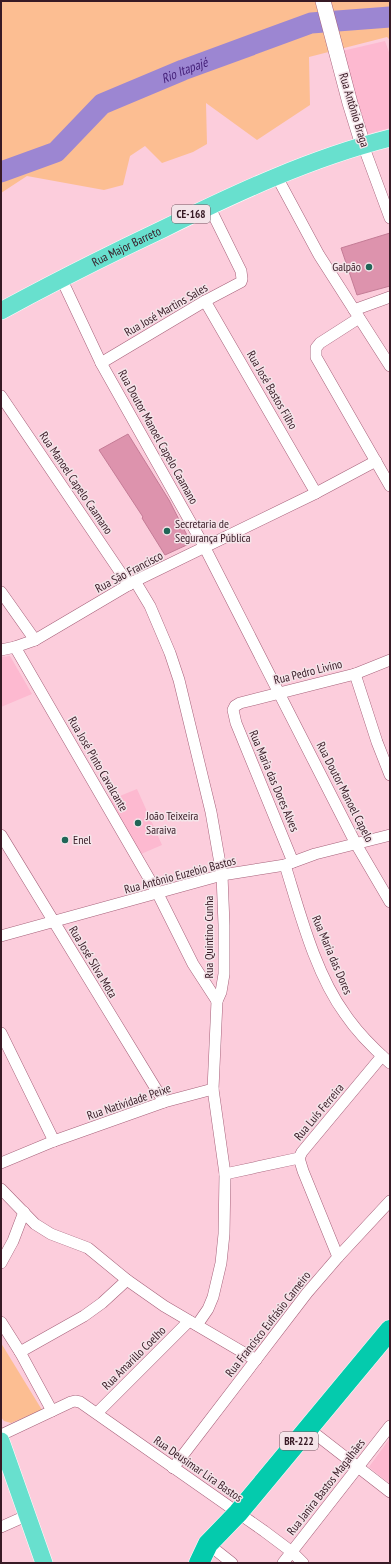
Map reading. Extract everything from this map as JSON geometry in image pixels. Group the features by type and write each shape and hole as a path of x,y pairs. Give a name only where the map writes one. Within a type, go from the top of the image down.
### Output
{"highway":[{"name":"BR-222","path":"204,1552 309,1429 390,1330"},
{"path":"190,1563 204,1552"}],"main road":[{"name":"Rua Major Barreto","path":"1,310 61,278 209,206 330,155 390,138"},
{"path":"1,1441 44,1563"}],"street":[{"name":"Rua Antônio Braga","path":"324,6 364,145 390,218"},
{"path":"277,177 309,237 390,366"},
{"name":"Rua José Martins Sales","path":"101,363 205,301 238,284 242,278 240,271 209,206"},
{"name":"Rua Doutor Manoel Capelo Caamano","path":"61,278 101,363 204,548 280,692"},
{"path":"390,297 356,314 320,343 315,352 390,486"},
{"name":"Rua José Bastos Filho","path":"205,301 316,493"},
{"name":"Rua Manoel Capelo Caamano","path":"1,396 132,583"},
{"name":"Rua São Francisco","path":"1,650 35,640 132,583 316,493 376,461"},
{"name":"Rua Quintino Cunha","path":"132,583 150,606 162,632 179,680 211,812 222,876 224,974 221,992 217,1001 213,1089 225,1174 224,1234 221,1263 213,1297 208,1309 193,1323"},
{"path":"1,592 35,640"},
{"name":"Rua José Pinto Cavalcante","path":"15,647 158,894 192,964 217,1001"},
{"name":"Rua Pedro Livino","path":"233,710 235,706 240,703 355,674 390,660"},
{"path":"355,674 377,742 390,775"},
{"name":"Rua Doutor Manoel Capelo","path":"280,692 356,844 390,902"},
{"name":"Rua Maria das Dores Alves","path":"233,710 236,723 289,863"},
{"name":"Rua José Silva Mota","path":"1,835 164,1102"},
{"name":"Rua Antônio Euzebio Bastos","path":"1,936 54,923 222,876 289,863 315,854 390,835"},
{"name":"Rua Maria das Dores","path":"289,863 301,916 315,955 332,993 345,1014 386,1060"},
{"path":"1,1033 54,1141"},
{"name":"Rua Luís Ferreira","path":"338,1257 299,1158 302,1152 386,1060"},
{"name":"Rua Natividade Peixe","path":"1,1163 54,1141 164,1102 213,1089"},
{"path":"225,1174 299,1158"},
{"path":"1,1189 35,1224 51,1234 88,1248 127,1280 193,1323 256,1360"},
{"name":"Rua Francisco Eufrásio Carneiro","path":"173,1468 302,1299 338,1257 390,1201"},
{"path":"1,1263 13,1241 24,1212"},
{"path":"20,1352 90,1312 127,1280"},
{"path":"1,1322 20,1352 52,1411 1,1435"},
{"name":"Rua Amarillo Coelho","path":"97,1413 193,1323"},
{"name":"Rua Deusimar Lira Bastos","path":"52,1411 76,1401 85,1404 292,1552 303,1563"},
{"name":"Rua Janira Bastos Magalhães","path":"283,1563 390,1426"},
{"path":"309,1429 390,1492"},
{"path":"1,1527 28,1516"},
{"path":"204,1552 232,1563"}],"shaded area":[{"path":"1,1 390,1 390,40 387,37 309,57 310,105 257,140 206,103 207,144 193,152 162,163 145,146 130,156 123,185 104,190 27,176 1,193"},
{"path":"385,41 390,55 390,128 364,135 342,51"},
{"path":"10,656 32,694 1,707 1,657"},
{"name":"João Teixeira Saraiva","path":"137,789 162,845 141,854 110,800"},
{"path":"1,1343 42,1410 11,1423 4,1421 1,1417"},
{"path":"390,1438 390,1484 369,1467"}],"building":[{"name":"Galpão","path":"390,233 390,286 357,295 341,248"},
{"path":"128,434 169,500 191,543 165,555 142,518 143,517 99,450"}],"waterway":[{"name":"Rio Itapajé","path":"1,172 56,152 102,104 183,70 311,23 390,17"}],"place":[{"name":"Galpão","path":"369,267"},
{"name":"Secretaria de Segurança Pública","path":"167,531"},
{"name":"João Teixeira Saraiva","path":"138,823"},
{"name":"Enel","path":"65,840"}]}
